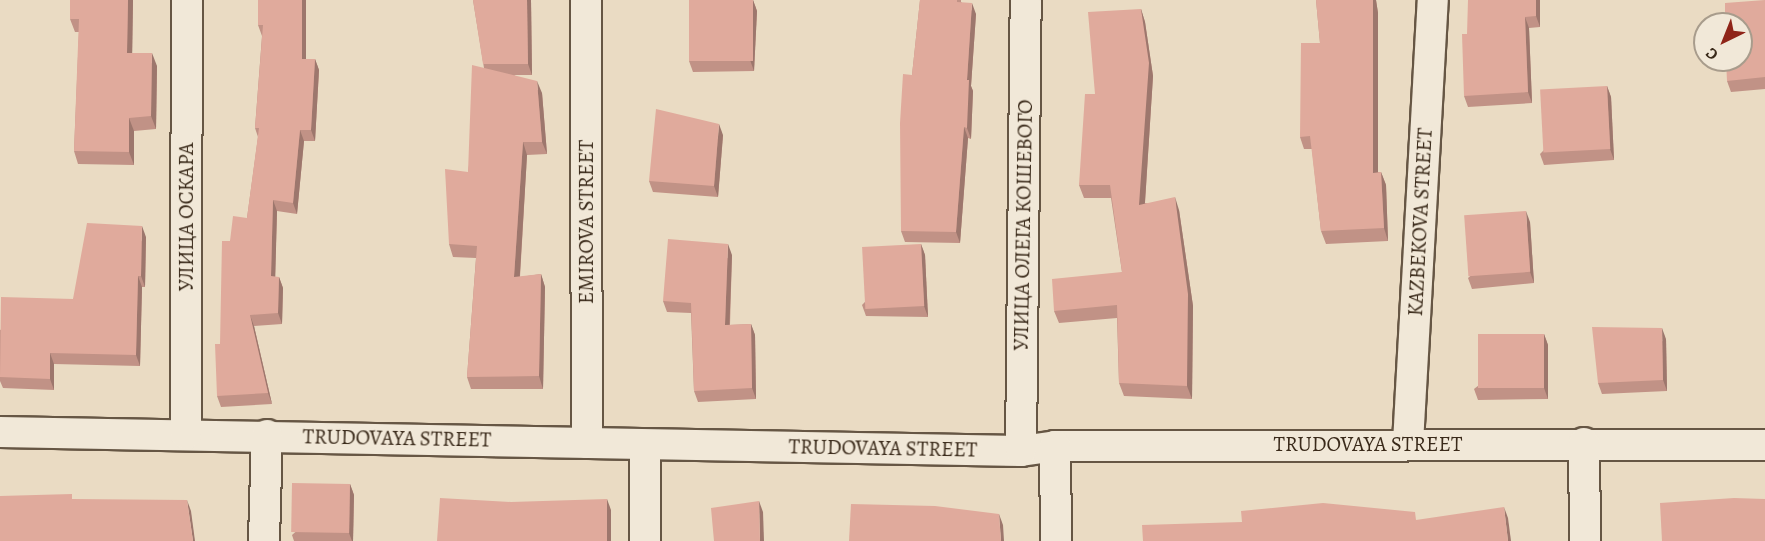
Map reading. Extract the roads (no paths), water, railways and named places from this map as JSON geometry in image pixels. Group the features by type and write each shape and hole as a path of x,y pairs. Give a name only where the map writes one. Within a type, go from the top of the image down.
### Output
{"street":[{"name":"УЛИЦА ОСКАРА","path":"186,434 187,0"},
{"name":"EMIROVA STREET","path":"586,0 587,443"},
{"name":"УЛИЦА ОЛЕГА КОШЕВОГО","path":"1021,450 1026,0"},
{"name":"KAZBEKOVA STREET","path":"1408,444 1433,0"},
{"name":"TRUDOVAYA STREET","path":"0,432 1021,450 1056,446 1584,443 1765,445"},
{"path":"264,541 267,435"},
{"path":"1584,443 1585,541"},
{"path":"645,445 645,541"},
{"path":"1056,446 1056,541"}]}
